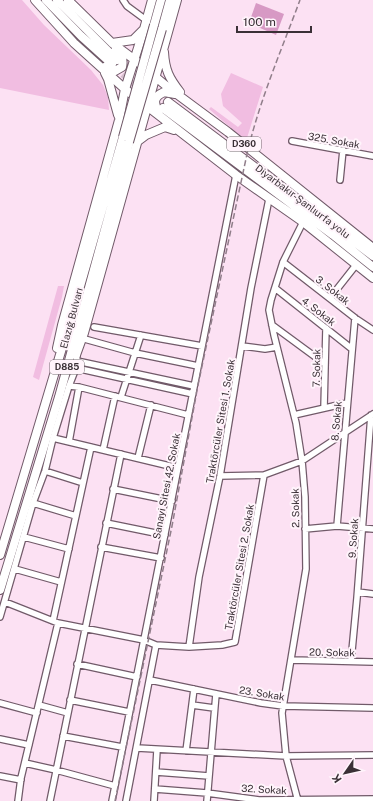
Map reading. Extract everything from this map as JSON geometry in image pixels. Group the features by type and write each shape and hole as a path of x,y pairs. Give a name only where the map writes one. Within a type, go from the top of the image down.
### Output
{"highway":[{"path":"35,0 74,43 98,63 125,89 147,107 163,108"},
{"path":"46,0 81,36 114,62 57,0"},
{"path":"68,0 112,43 122,57 123,62 122,67 115,71 109,70 98,63"},
{"path":"48,396 62,325 119,120 125,89 152,0"},
{"path":"59,397 77,357 158,27 161,0"},
{"path":"158,27 170,0"},
{"path":"130,140 147,107 177,0"},
{"path":"112,43 133,40 144,29"},
{"path":"165,40 165,63 167,71 170,80 181,97"},
{"name":"D360","path":"112,43 228,132 373,248"},
{"path":"98,63 108,79 116,104 119,120"},
{"path":"181,97 164,92 157,96 155,104 163,108 186,135 236,175 303,222 373,278"},
{"name":"D360","path":"163,108 260,170 373,256"},
{"name":"Diyarbakır-Şanlıurfa yolu","path":"163,108 373,267"},
{"path":"130,140 165,127 186,135"},
{"name":"Elazığ Bulvarı","path":"0,555 48,396 130,140"},
{"name":"Elazığ Bulvarı","path":"0,590 59,397 130,140"},
{"path":"311,208 344,225"}],"street":[{"path":"122,0 127,6 146,20"},
{"name":"325. Sokak","path":"292,141 373,156"},
{"path":"340,180 343,150"},
{"name":"Sanayi Sitesi 42. Sokak","path":"112,801 236,175"},
{"name":"Traktörcüler Sitesi 1. Sokak","path":"189,647 199,578 220,476 251,288 269,199"},
{"name":"2. Sokak","path":"298,800 286,756 282,713 306,569 305,497 302,461 294,414 269,310 283,262 303,222"},
{"name":"3. Sokak","path":"283,262 355,318 373,330"},
{"path":"330,298 356,265"},
{"name":"4. Sokak","path":"275,288 352,349"},
{"name":"8. Sokak","path":"337,526 346,403 355,318"},
{"path":"272,324 325,364"},
{"path":"94,327 202,346"},
{"name":"7. Sokak","path":"324,408 326,328"},
{"path":"103,450 118,397 127,379 141,335"},
{"path":"81,338 135,353 198,366"},
{"path":"242,346 265,349 277,347"},
{"path":"0,617 34,503 45,472 53,438 76,368 77,357 129,372 194,386"},
{"path":"76,368 193,394"},
{"path":"69,386 79,387 188,415"},
{"path":"69,442 79,387"},
{"path":"294,414 346,403"},
{"path":"138,458 151,405"},
{"path":"220,476 264,475 302,461 372,415"},
{"name":"9. Sokak","path":"351,661 372,415"},
{"path":"53,438 178,468"},
{"path":"18,801 21,780 56,622 61,582 91,447"},
{"path":"50,801 84,628 121,454"},
{"path":"45,472 83,482"},
{"name":"Traktörcüler Sitesi 2. Sokak","path":"5,602 56,622 144,640 156,645 189,647 222,645 235,642 264,475"},
{"path":"114,489 172,502"},
{"path":"34,503 76,516"},
{"path":"106,523 165,535"},
{"path":"305,529 337,526 373,529"},
{"path":"24,537 69,549"},
{"path":"101,547 161,558"},
{"path":"15,569 61,582"},
{"path":"358,592 373,594"},
{"path":"126,801 156,645"},
{"name":"20. Sokak","path":"292,660 373,662"},
{"path":"77,664 137,677"},
{"name":"23. Sokak","path":"150,680 194,690 283,706 373,708"},
{"path":"186,751 194,690"},
{"path":"207,801 216,694"},
{"path":"70,700 129,712"},
{"path":"0,703 37,713"},
{"path":"38,705 68,713"},
{"path":"192,705 214,708"},
{"path":"63,736 122,747"},
{"path":"0,739 29,745"},
{"path":"137,748 286,756 373,755"},
{"path":"154,801 157,750"},
{"path":"25,763 114,786"},
{"path":"156,772 209,776"},
{"path":"0,776 21,780"},
{"name":"32. Sokak","path":"155,789 259,800 286,801 373,799"}],"shaded area":[{"path":"0,0 22,0 44,25 91,70 103,85 108,97 109,110 0,88"},
{"path":"256,3 284,14 276,35 249,23"},
{"path":"231,73 263,87 246,141 209,109 211,107 238,127 242,123 223,106 221,94"},
{"path":"58,286 64,286 62,297 39,380 33,377"}],"tunnel":[{"path":"118,61 168,102"},
{"path":"114,66 142,90"}],"railway":[{"path":"115,801 172,526 198,385 247,154 264,96 300,0"}]}
